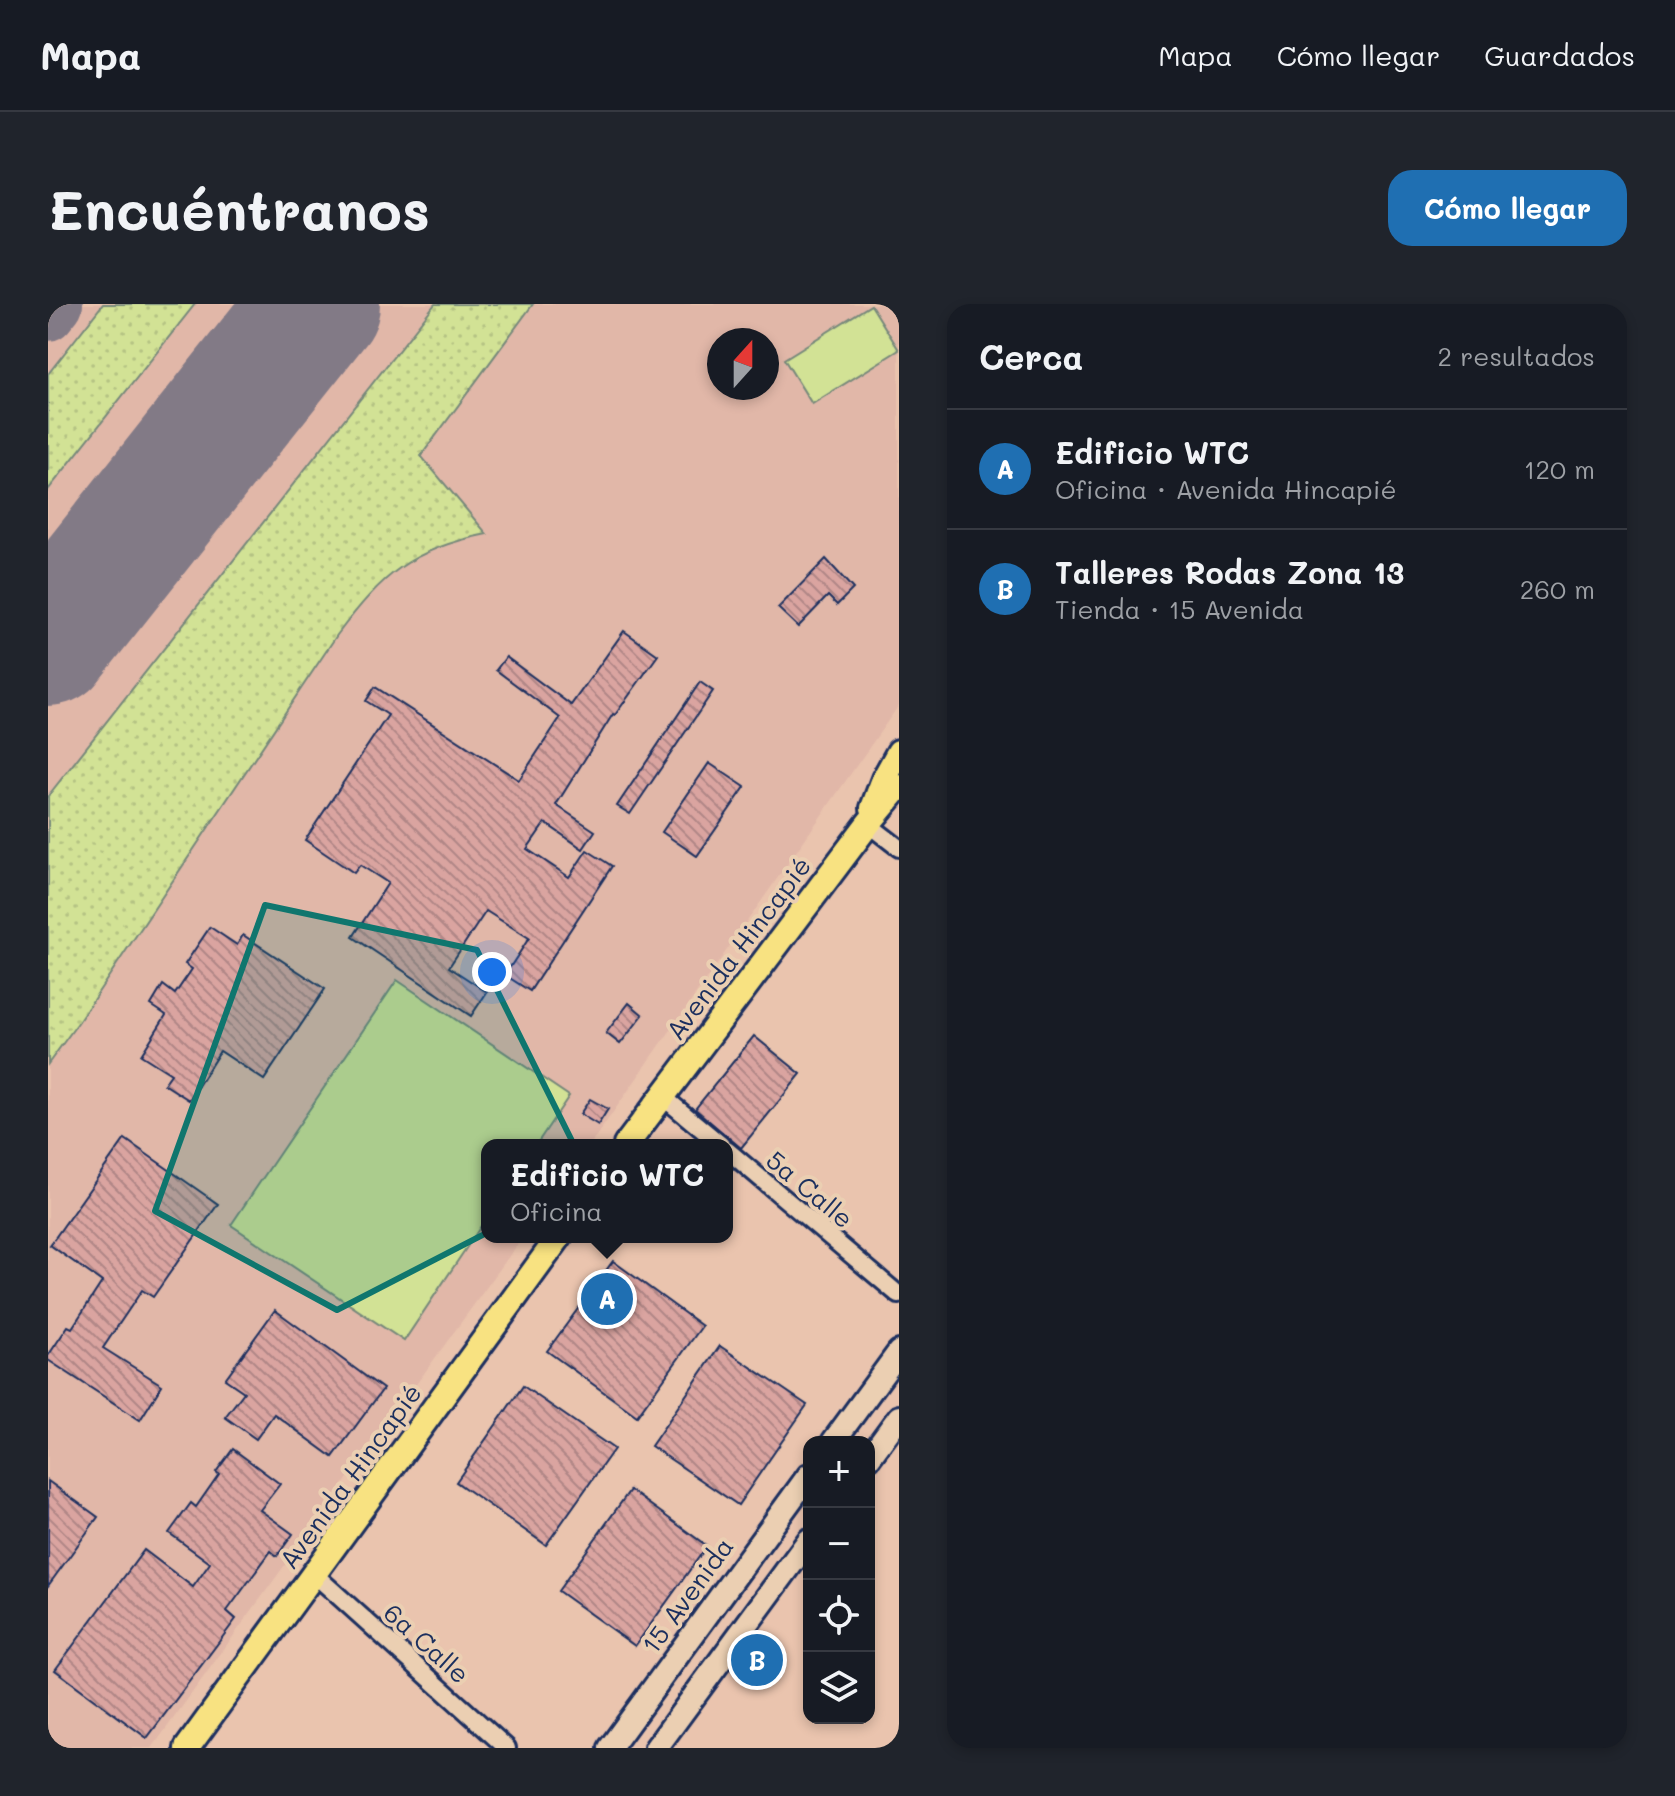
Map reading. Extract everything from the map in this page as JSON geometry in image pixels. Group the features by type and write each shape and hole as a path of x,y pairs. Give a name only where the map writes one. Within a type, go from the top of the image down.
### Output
{"main road":[{"name":"Avenida Hincapié","path":"868,824 884,779 899,752"},
{"name":"Avenida Hincapié","path":"630,1139 899,787"},
{"name":"Avenida Hincapié","path":"191,1746 555,1243"}],"street":[{"path":"868,824 899,848"},
{"path":"662,1096 714,1139"},
{"name":"5a Calle","path":"733,1155 899,1295"},
{"path":"837,1436 899,1352"},
{"path":"875,1450 899,1417"},
{"name":"15 Avenida","path":"610,1748 803,1483"},
{"path":"656,1748 803,1548"},
{"name":"6a Calle","path":"314,1574 507,1748"}],"highlighted area":[{"path":"265,905 477,950 591,1179 337,1310 155,1211"}],"shaded area":[{"path":"48,304 899,304 899,705 594,1139 481,1139 481,1243 519,1243 152,1748 48,1748"}],"green space":[{"path":"103,304 195,304 48,490 48,374"},
{"path":"435,304 533,304 421,456 487,534 418,556 385,580 354,614 48,1064 48,796"},
{"path":"871,305 899,350 812,404 784,359"},
{"path":"397,980 569,1096 540,1139 481,1139 481,1226 404,1341 231,1225"}],"building":[{"path":"826,559 853,589 837,605 828,596 798,627 778,608"},
{"path":"624,631 658,655 613,714 556,805 595,831 583,849 545,823 527,849 569,877 587,850 612,866 530,991 505,975 529,938 486,911 449,967 487,992 471,1016 353,937 388,883 360,865 354,873 305,840 388,715 366,701 375,687 519,780 560,718 496,670 506,657 571,705"},
{"path":"700,682 713,691 630,814 617,806"},
{"path":"709,763 745,787 697,856 662,832"},
{"path":"210,927 237,945 243,935 325,989 264,1080 220,1051 189,1100 164,1084 171,1074 141,1055 166,1015 151,1005 163,985 175,994 192,969 185,964"},
{"path":"629,1003 643,1015 620,1044 606,1033"},
{"path":"754,1036 801,1074 741,1148 695,1109"},
{"path":"590,1099 608,1109 598,1125 580,1114"},
{"path":"125,1139 218,1204 153,1297 142,1290 103,1348 162,1385 140,1420 48,1360 68,1326 72,1328 102,1282 50,1245"},
{"path":"613,1261 702,1326 637,1416 547,1351"},
{"path":"275,1310 383,1389 333,1457 274,1414 256,1439 225,1417 244,1392 225,1379"},
{"path":"720,1346 807,1405 738,1505 651,1446"},
{"path":"523,1386 614,1449 546,1545 456,1482"},
{"path":"233,1449 280,1484 260,1510 293,1534 277,1556 271,1551 227,1611 236,1619 147,1738 55,1670 144,1550 193,1587 210,1563 169,1533 191,1503 196,1507"},
{"path":"48,1481 98,1517 48,1586"},
{"path":"630,1490 707,1546 635,1646 558,1591"}],"taxiway":[{"path":"48,315 57,304"}],"runway":[{"path":"48,642 316,304"}],"place":[{"name":"Edificio WTC","path":"607,1299"},
{"name":"Talleres Rodas Zona 13","path":"757,1660"}]}
